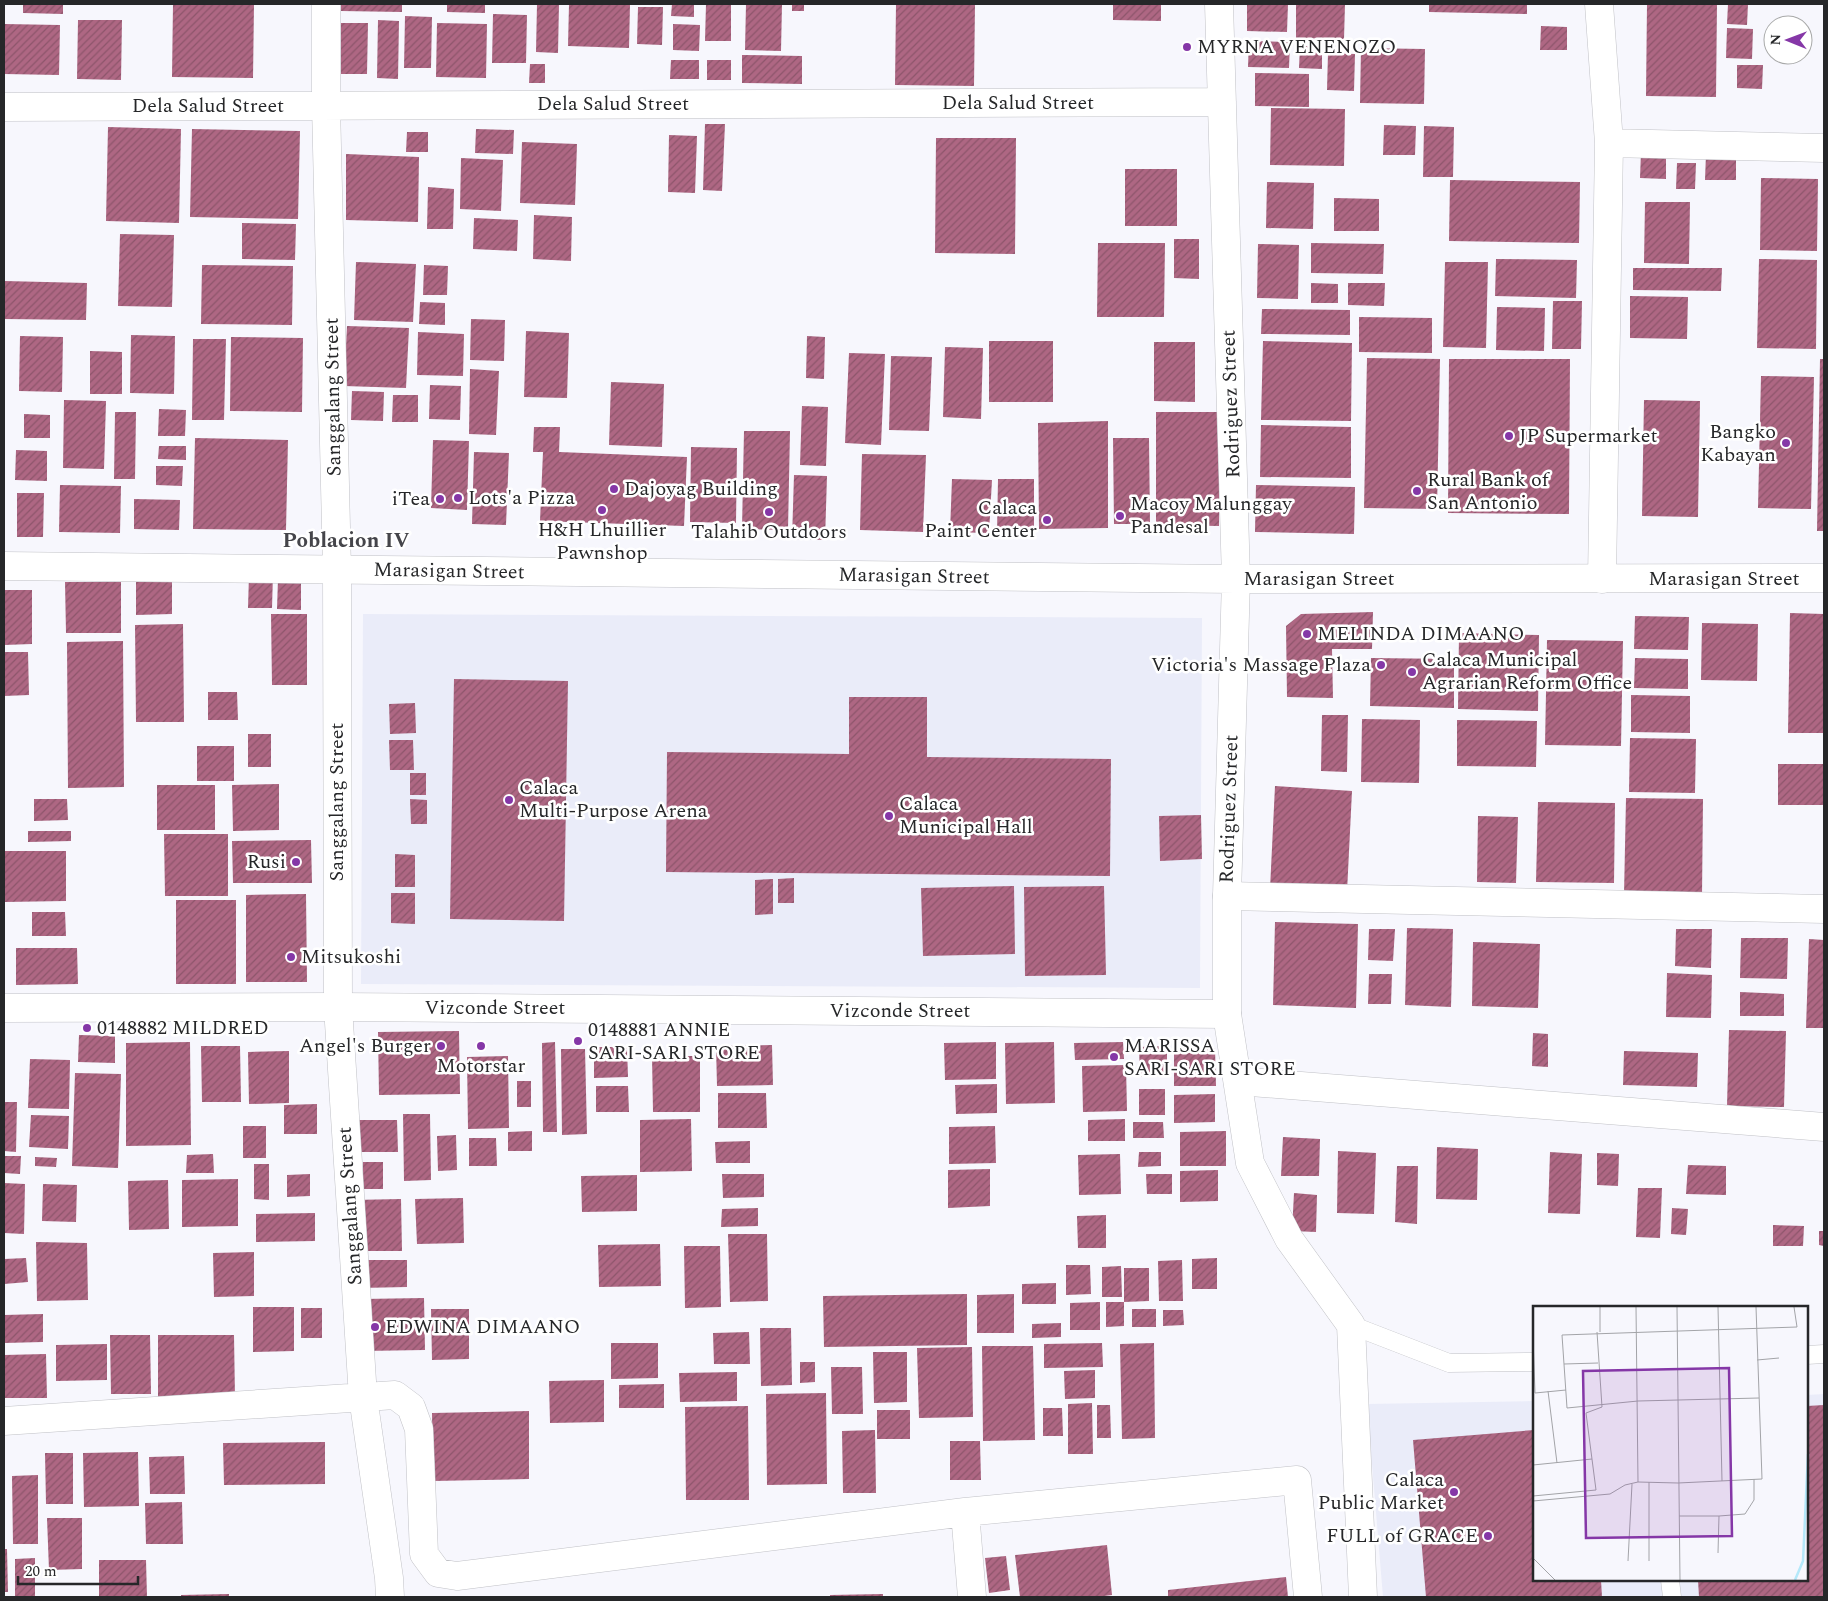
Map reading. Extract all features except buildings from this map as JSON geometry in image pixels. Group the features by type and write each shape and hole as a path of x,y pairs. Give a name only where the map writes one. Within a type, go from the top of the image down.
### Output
{"street":[{"name":"Sanggalang Street","path":"326,4 326,105 337,570 338,1007 363,1397 389,1578 390,1597"},
{"name":"Rodriguez Street","path":"1219,4 1236,579 1227,896 1227,1014 1250,1163 1289,1239 1351,1325"},
{"path":"1599,4 1609,142 1602,579"},
{"name":"Dela Salud Street","path":"4,107 1222,102"},
{"path":"1609,142 1824,148"},
{"name":"Marasigan Street","path":"4,566 1236,579 1824,578"},
{"path":"1227,896 1824,909"},
{"name":"Vizconde Street","path":"4,1008 338,1007 1227,1014"},
{"path":"1238,1082 1824,1127"},
{"path":"1351,1325 1363,1597"},
{"path":"4,1421 395,1395 411,1407 419,1430 424,1554 438,1573 457,1576 965,1512 1297,1480 1308,1597"},
{"path":"965,1512 972,1597"}],"lane":[{"path":"1351,1325 1450,1363 1533,1362"},
{"path":"1808,1355 1824,1354"},
{"path":"1670,1581 1672,1597"}],"shaded area":[{"path":"363,614 1202,618 1200,988 361,984"},
{"name":"Calaca Public Market","path":"1824,1394 1824,1597 1383,1597 1367,1404 1533,1401 1533,1581 1808,1581 1808,1395"}],"place":[{"name":"MYRNA VENENOZO","path":"1187,47"},
{"name":"JP Supermarket","path":"1509,436"},
{"name":"Bangko Kabayan","path":"1786,443"},
{"name":"Dajoyag Building","path":"614,489"},
{"name":"Rural Bank of San Antonio","path":"1417,491"},
{"name":"Lots'a Pizza","path":"458,498"},
{"name":"iTea","path":"440,499"},
{"name":"H&H Lhuillier Pawnshop","path":"602,510"},
{"name":"Talahib Outdoors","path":"769,512"},
{"name":"Macoy Malunggay Pandesal","path":"1120,516"},
{"name":"Calaca Paint Center","path":"1047,520"},
{"name":"MELINDA DIMAANO","path":"1307,634"},
{"name":"Victoria's Massage Plaza","path":"1381,665"},
{"name":"Calaca Municipal Agrarian Reform Office","path":"1412,672"},
{"name":"Calaca Multi-Purpose Arena","path":"509,800"},
{"name":"Calaca Municipal Hall","path":"889,816"},
{"name":"Rusi","path":"296,862"},
{"name":"Mitsukoshi","path":"291,957"},
{"name":"0148882 MILDRED","path":"87,1028"},
{"name":"0148881 ANNIE SARI-SARI STORE","path":"578,1041"},
{"name":"Angel's Burger","path":"441,1046"},
{"name":"Motorstar","path":"481,1046"},
{"name":"MARISSA SARI-SARI STORE","path":"1114,1057"},
{"name":"EDWINA DIMAANO","path":"375,1327"},
{"name":"Calaca Public Market","path":"1454,1492"},
{"name":"FULL of GRACE","path":"1488,1536"}],"district":[{"name":"Poblacion IV","path":"346,541"}]}
